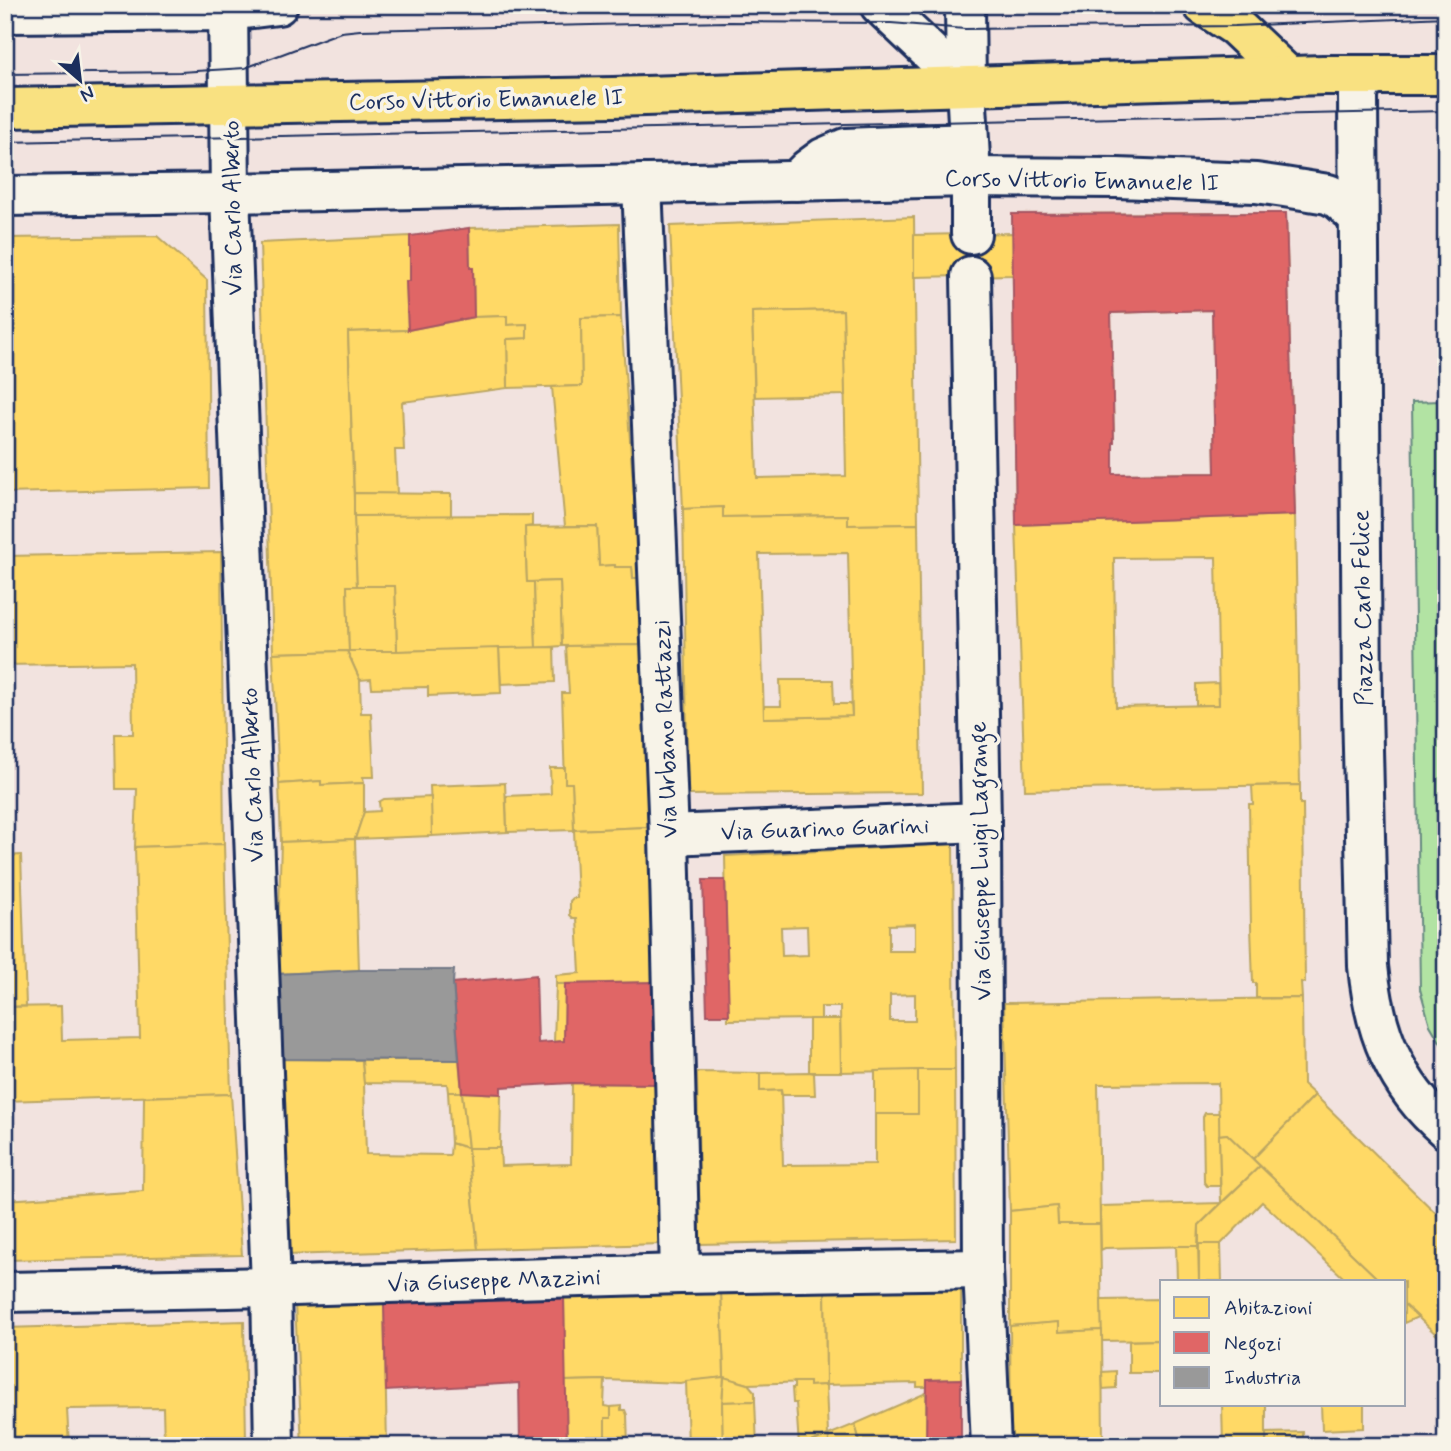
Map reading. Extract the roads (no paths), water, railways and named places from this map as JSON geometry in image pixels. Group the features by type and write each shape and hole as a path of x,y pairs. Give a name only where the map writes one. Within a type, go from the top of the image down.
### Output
{"main road":[{"path":"1203,5 1235,26 1289,77"},
{"name":"Corso Vittorio Emanuele II","path":"5,108 614,97 1289,77 1446,75"}],"street":[{"path":"5,13 278,5"},
{"path":"880,5 966,86"},
{"path":"965,5 971,234"},
{"name":"Via Carlo Alberto","path":"228,8 230,193 271,1286 274,1446"},
{"name":"Piazza Carlo Felice","path":"1378,75 1363,82 1358,96 1362,706 1367,939 1371,996 1387,1048 1398,1070 1426,1110 1446,1129"},
{"name":"Corso Vittorio Emanuele II","path":"5,196 796,181 823,158 846,148 1118,178 1255,183 1328,194 1338,199 1358,217"},
{"name":"Via Urbano Rattazzi","path":"642,184 669,835 680,1274"},
{"name":"Via Giuseppe Luigi Lagrange","path":"971,276 981,822 983,1269 991,1446"},
{"name":"Via Guarino Guarini","path":"669,835 981,822"},
{"name":"Via Giuseppe Mazzini","path":"5,1292 680,1274 983,1269"}],"tram line":[{"path":"5,74 180,72 245,68 341,32 360,30 727,22 891,23 965,29 1235,26 1446,17"},
{"path":"5,142 1446,111"}]}
